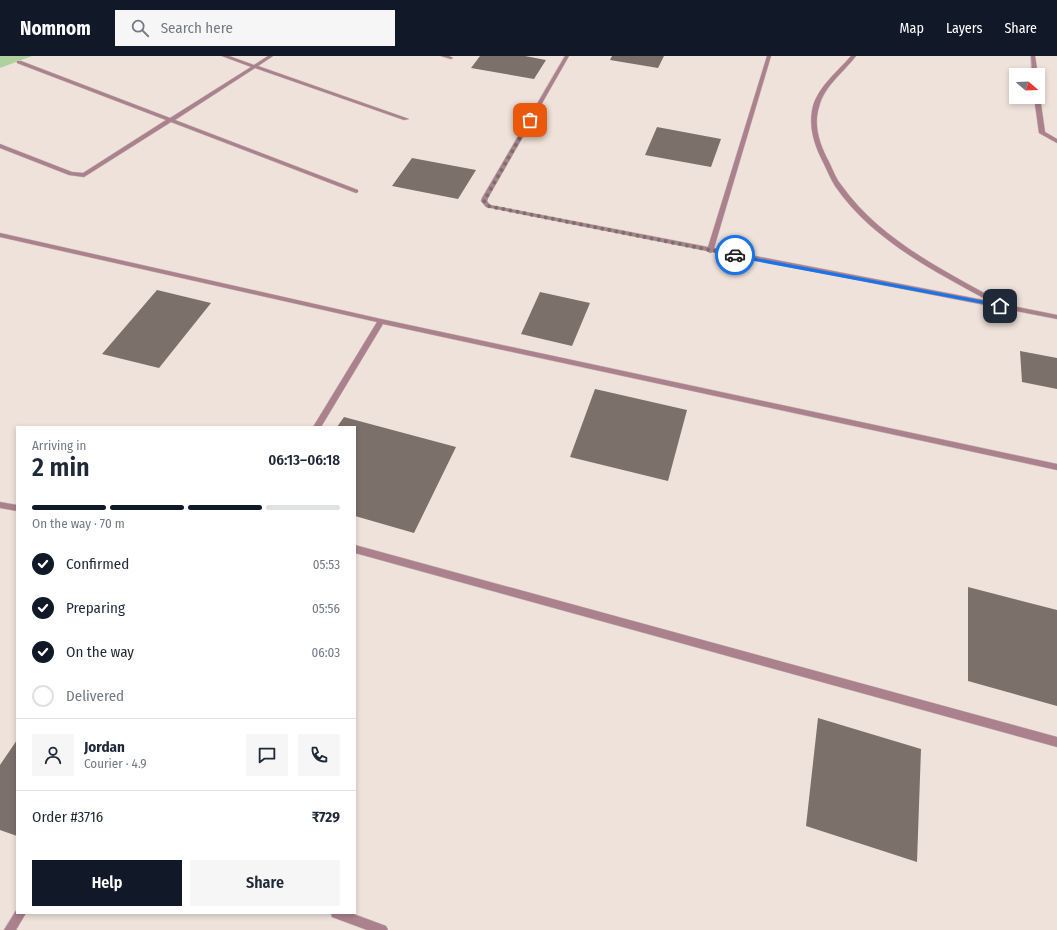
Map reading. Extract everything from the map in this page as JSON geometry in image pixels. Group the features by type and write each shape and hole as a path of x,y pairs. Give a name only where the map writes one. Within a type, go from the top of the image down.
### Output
{"street":[{"path":"224,56 406,119"},
{"path":"0,146 71,174 84,175 271,56"},
{"path":"443,56 451,58"},
{"path":"567,56 485,198 485,203 493,208 1057,317"},
{"path":"710,250 770,56"},
{"path":"854,56 819,98 813,123 820,149 839,187 859,211 882,232 925,262 1000,306"},
{"path":"1034,56 1035,68"},
{"path":"20,62 170,121 356,191"},
{"path":"1038,104 1042,133 1057,141"},
{"path":"0,235 381,321 1057,467"},
{"path":"318,426 381,321"},
{"path":"0,505 16,508"},
{"path":"356,550 1057,742"},
{"path":"10,930 20,914"},
{"path":"339,914 382,930"}],"green space":[{"path":"0,56 32,56 0,68"}],"building":[{"path":"480,56 525,56 546,60 534,79 471,68"},
{"path":"612,56 664,56 658,68 610,60"},
{"path":"657,127 721,139 711,167 645,155"},
{"path":"412,158 476,170 458,199 392,186"},
{"path":"157,290 211,303 159,368 102,354"},
{"path":"540,292 590,303 572,346 521,334"},
{"path":"1020,351 1057,358 1057,389 1022,382"},
{"path":"595,389 687,410 668,481 570,457"},
{"path":"344,417 456,447 414,533 356,516 356,426 338,426"},
{"path":"968,587 1057,610 1057,706 968,681"},
{"path":"818,718 921,749 917,862 806,826"},
{"path":"16,741 16,836 0,830 0,765"}],"way so far":[{"path":"530,120 484,201 488,206 735,255"}],"route":[{"path":"735,255 1000,306"}]}
